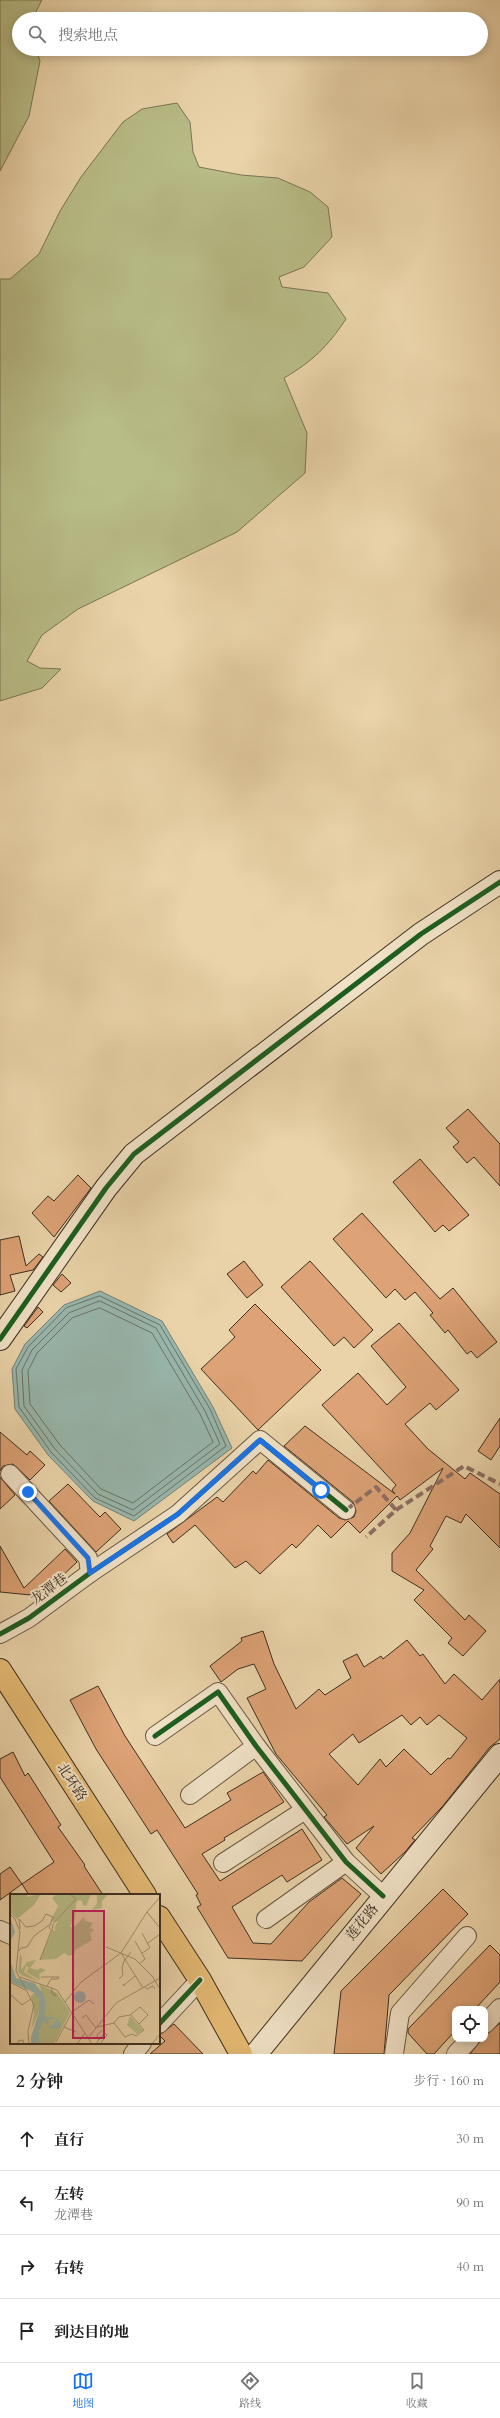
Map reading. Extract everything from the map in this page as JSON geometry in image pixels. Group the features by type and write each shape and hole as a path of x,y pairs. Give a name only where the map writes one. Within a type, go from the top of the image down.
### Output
{"main road":[{"name":"北环路","path":"0,1670 144,1894"},
{"path":"160,1919 200,1980 241,2054"}],"street":[{"path":"0,1339 106,1188 134,1154 421,934 500,882"},
{"name":"龙潭巷","path":"0,1634 29,1618 90,1573 178,1514 260,1440 346,1510"},
{"path":"10,1474 88,1558 90,1573"},
{"path":"154,1736 218,1692 256,1746 346,1862 383,1896"},
{"path":"190,1795 256,1746"},
{"name":"莲花路","path":"256,2054 383,1896 500,1755"},
{"path":"223,1863 305,1810"},
{"path":"266,1919 346,1862"},
{"path":"0,1930 10,1935"},
{"path":"394,2054 400,2013 467,1936"},
{"path":"160,2023 200,1980"},
{"path":"488,2021 500,2008"},
{"path":"456,2054 467,2042"},
{"path":"133,2054 141,2044"}],"green space":[{"path":"0,0 42,0 36,12 12,12 12,56 38,56 40,61 29,116 0,171"},
{"path":"177,103 190,122 193,152 199,167 241,175 278,178 310,192 328,207 332,237 304,267 279,277 282,287 328,293 346,319 319,353 303,366 284,378 307,433 305,473 237,532 78,609 42,635 27,661 40,668 61,669 42,688 0,701 0,279 10,279 39,254 60,211 81,177 123,122 142,109"}],"water":[{"path":"100,1291 162,1321 213,1407 232,1448 134,1521 93,1501 48,1455 15,1409 12,1369 25,1344 64,1305"}],"building":[{"path":"468,1109 500,1144 500,1186 474,1157 467,1163 453,1147 459,1142 446,1128"},
{"path":"420,1159 469,1215 449,1231 443,1225 435,1232 393,1182"},
{"path":"78,1175 91,1188 54,1237 32,1213 48,1196 54,1201"},
{"path":"362,1213 440,1299 453,1288 497,1342 477,1358 471,1351 467,1354 448,1330 445,1333 430,1315 433,1313 415,1292 405,1300 395,1289 386,1298 333,1239"},
{"path":"19,1236 26,1266 39,1254 43,1257 33,1270 10,1275 15,1291 0,1295 0,1240"},
{"path":"244,1261 263,1285 247,1298 227,1274"},
{"path":"310,1261 373,1330 354,1348 344,1337 334,1346 281,1287"},
{"path":"62,1274 71,1283 61,1292 53,1285"},
{"path":"255,1304 321,1370 258,1430 201,1369 235,1337 229,1330"},
{"path":"38,1307 43,1312 27,1328 24,1326"},
{"path":"399,1323 459,1390 436,1410 430,1403 405,1424 428,1449 465,1479 470,1473 500,1494 500,1548 466,1514 461,1523 446,1516 430,1546 433,1549 416,1570 465,1620 469,1615 486,1631 463,1656 448,1643 452,1638 414,1600 424,1590 392,1571 392,1553 410,1533 443,1468 400,1500 397,1496 360,1533 348,1521 331,1538 318,1525 296,1548 292,1544 260,1574 246,1561 235,1568 195,1525 173,1543 167,1534 217,1497 223,1502 253,1471 256,1474 268,1460 339,1518 345,1520 354,1517 356,1511 353,1502 284,1446 305,1426 395,1494 392,1490 396,1485 322,1405 358,1373 387,1405 406,1387 371,1346"},
{"path":"500,1418 500,1446 491,1460 478,1451"},
{"path":"0,1432 27,1455 30,1451 45,1465 30,1480 13,1464 3,1466 0,1471"},
{"path":"0,1477 15,1495 0,1509"},
{"path":"68,1484 100,1517 105,1512 121,1529 96,1552 49,1501"},
{"path":"0,1546 24,1588 65,1549 77,1562 41,1596 0,1592"},
{"path":"263,1631 274,1664 296,1709 319,1689 325,1695 351,1678 343,1661 357,1654 364,1667 381,1656 383,1659 407,1640 420,1656 423,1654 445,1684 454,1674 482,1700 500,1679 500,1739 490,1747 442,1807 412,1838 415,1840 405,1852 381,1874 356,1848 374,1826 347,1844 324,1817 327,1815 276,1754 247,1698 266,1689 254,1664 238,1669 221,1682 210,1666 242,1641 241,1638","holes":["402,1715 411,1725 420,1717 427,1725 439,1715 467,1738 450,1759 448,1758 431,1775 404,1749 386,1767 380,1759 358,1785 329,1754 353,1734 359,1743"]},
{"path":"98,1686 125,1736 185,1828 231,1800 227,1793 263,1772 284,1802 224,1838 225,1840 202,1854 220,1881 302,1829 322,1860 287,1882 282,1875 232,1907 253,1943 271,1944 309,1902 342,1878 361,1894 302,1961 228,1958 197,1907 201,1905 196,1895 198,1894 157,1830 151,1834 96,1749 70,1700"},
{"path":"13,1752 25,1776 28,1773 61,1825 58,1827 85,1865 84,1866 102,1894 28,1894 22,1884 54,1862 0,1777 0,1759"},
{"path":"10,1867 22,1884 0,1900 0,1874"},
{"path":"443,1889 468,1914 389,1995 384,2054 334,2054 341,1991"},
{"path":"490,1945 500,1955 500,1982 478,2006 452,2006 452,2034 434,2054 427,2054 408,2033 408,2029"},
{"path":"500,2023 500,2054 470,2054 480,2042 488,2042 488,2033"},
{"path":"174,2024 203,2054 150,2054 165,2041 160,2034"}],"marked path":[{"path":"396,1510 464,1466 500,1484"},
{"path":"346,1510 376,1487 396,1510 366,1537"}],"cycle path":[{"path":"0,1339 106,1188 134,1154 421,934 500,882"},
{"path":"0,1634 29,1618 90,1573 178,1514 260,1440 346,1510"},
{"path":"155,1736 218,1692 256,1746 346,1862 383,1896"},
{"path":"160,2023 200,1980"}],"route":[{"path":"28,1492 88,1558 90,1573 178,1514 260,1440 283,1457 321,1490"}]}
